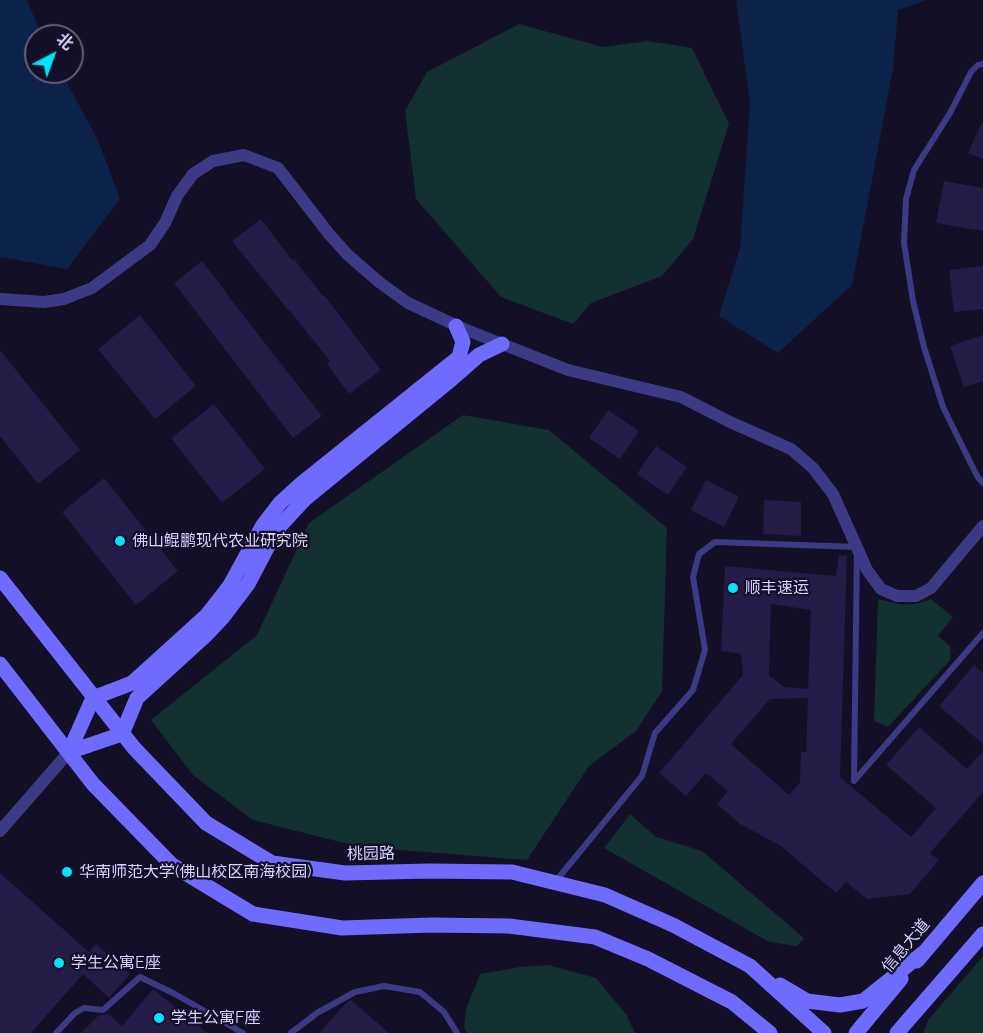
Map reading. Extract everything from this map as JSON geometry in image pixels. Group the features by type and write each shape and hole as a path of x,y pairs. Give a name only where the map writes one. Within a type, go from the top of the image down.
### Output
{"main road":[{"path":"69,752 93,698 132,682 207,615 229,587 263,525 280,503 459,357 463,342 456,326"},
{"path":"69,752 122,734 138,698 206,636 222,618 248,584 280,526 305,499 479,356 502,344"},
{"name":"桃园路","path":"0,578 134,748 206,823 272,863 345,873 512,872 605,895 673,925 750,966 824,1033"},
{"path":"0,664 93,784 172,865 253,914 342,928 431,925 509,926 595,937 648,959 732,1002 770,1033"},
{"name":"信息大道","path":"856,1033 983,883"},
{"path":"897,1033 908,1027 983,934"},
{"path":"750,966 807,1001 840,1005 863,1001 923,953"},
{"path":"732,1002 753,1033"}],"street":[{"path":"0,299 44,302 64,299 92,288 150,245 165,223 177,196 193,174 213,161 244,155 278,168 348,255 408,303 456,326 568,370 681,397 791,449 813,468 833,494 867,570 881,589 897,596 916,596 931,588 983,526"},
{"path":"0,831 69,752"}],"lane":[{"path":"983,64 978,65 971,72 950,113 914,170 906,199 904,243 913,302 924,347 944,407 977,476 983,483"},
{"path":"555,882 642,776 655,733 693,690 705,650 693,577 699,554 715,542 857,547 854,781 983,633"},
{"path":"56,1033 75,1013 84,1008 103,1010 140,977 243,1033"},
{"path":"291,1033 317,1013 355,992 384,986 420,992 444,1012 457,1033"}],"green space":[{"path":"519,24 603,47 648,41 692,48 729,124 693,239 662,276 591,303 573,324 501,297 416,199 405,111 427,72"},
{"path":"463,415 549,430 667,528 662,691 636,731 589,766 527,860 360,847 253,820 193,775 151,720 257,635 309,523"},
{"path":"878,599 905,605 931,599 953,617 938,636 950,646 951,659 888,727 874,721"},
{"path":"630,814 656,837 702,851 804,938 797,946 769,942 604,848"},
{"path":"983,956 983,1033 923,1033 929,1019"},
{"path":"548,965 596,978 626,1014 635,1033 467,1033 464,1027 466,1009 480,974"}],"water":[{"path":"0,0 27,0 37,24 24,24 24,84 68,84 98,140 120,199 67,269 0,257"},
{"path":"736,0 927,0 898,10 893,69 852,285 778,353 719,316 740,248 750,103"}],"building":[{"path":"983,120 983,159 968,153"},
{"path":"944,181 983,188 983,231 936,223"},
{"path":"261,219 292,260 294,259 324,295 381,370 349,394 327,364 330,361 232,241"},
{"path":"202,261 322,416 293,438 174,283"},
{"path":"983,266 983,309 954,312 949,270"},
{"path":"140,315 196,386 155,419 98,349"},
{"path":"983,335 983,381 964,387 950,346"},
{"path":"0,350 80,450 38,484 0,436"},
{"path":"214,404 265,469 222,503 171,438"},
{"path":"608,410 639,431 620,459 589,438"},
{"path":"656,446 687,467 668,495 637,474"},
{"name":"佛山鲲鹏现代农业研究院","path":"104,478 178,571 136,605 62,512"},
{"path":"706,480 739,497 724,527 691,510"},
{"path":"764,500 801,502 801,536 763,534"},
{"path":"839,555 847,556 840,777 911,837 936,808 886,765 919,727 967,769 983,751 983,792 930,853 939,860 910,894 867,899 846,882 836,893 781,846 740,824 717,804 728,791 706,773 686,796 659,773 743,675 741,654 721,651 725,566 836,576","holes":["771,604 811,610 808,689 784,687 769,675","808,698 806,752 801,752 800,782 789,795 731,744 770,699"]},
{"path":"974,665 983,673 983,744 939,706"},
{"name":"学生公寓E座","path":"0,873 89,952 96,944 130,974 109,998 83,974 31,1033 0,1033"},
{"name":"学生公寓F座","path":"153,989 207,1033 81,1033 99,1015 107,1013 122,1026"},
{"path":"351,1000 389,1033 319,1033"}],"place":[{"name":"佛山鲲鹏现代农业研究院","path":"120,541"},
{"name":"顺丰速运","path":"733,588"},
{"name":"华南师范大学(佛山校区南海校园)","path":"67,872"},
{"name":"学生公寓E座","path":"59,963"},
{"name":"学生公寓F座","path":"159,1018"}]}
